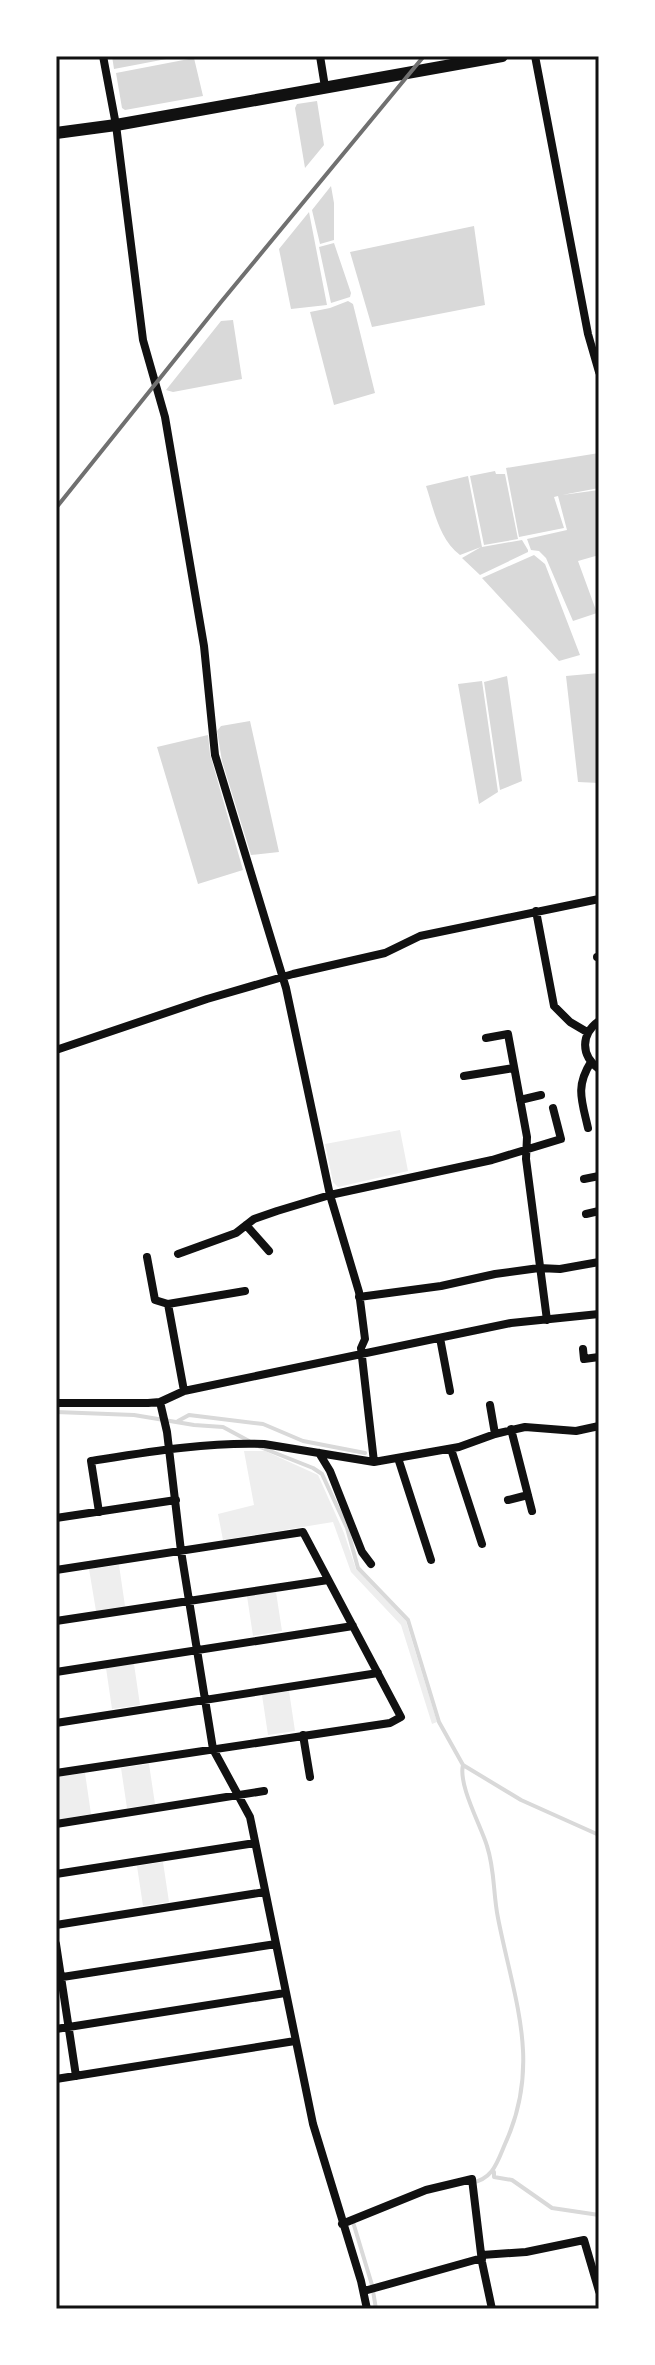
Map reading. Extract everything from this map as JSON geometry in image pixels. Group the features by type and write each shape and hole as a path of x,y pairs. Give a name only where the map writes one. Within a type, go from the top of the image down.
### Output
{"main road":[{"path":"56,133 502,56"}],"street":[{"path":"103,56 116,125 143,340 165,417 204,646 215,755 282,977 330,1195 359,1297 365,1339 361,1348 374,1462"},
{"path":"320,56 325,87"},
{"path":"535,56 588,334 599,372"},
{"path":"56,1050 153,1016 282,977 385,953 420,936 599,899"},
{"path":"536,911 554,1006 559,1014 587,1032"},
{"path":"599,1021 587,1032 585,1048 591,1062 599,1069"},
{"path":"486,1038 508,1034 527,1137 547,1320"},
{"path":"588,1128 580,1087 581,1078 591,1062"},
{"path":"464,1076 514,1068"},
{"path":"520,1100 541,1095"},
{"path":"178,1254 225,1238 266,1215 330,1195 492,1160 561,1139 553,1108"},
{"path":"584,1179 599,1176"},
{"path":"586,1214 599,1211"},
{"path":"246,1225 269,1251"},
{"path":"147,1257 155,1300 168,1304 245,1291"},
{"path":"359,1297 441,1286 495,1274 539,1268 560,1269 599,1262"},
{"path":"168,1304 184,1391"},
{"path":"56,1403 161,1406 184,1391 511,1323 599,1314"},
{"path":"440,1338 450,1391"},
{"path":"583,1349 584,1359 599,1357"},
{"path":"490,1405 495,1434"},
{"path":"161,1406 213,1749 250,1817 313,2124 342,2224 370,2289 367,2309"},
{"path":"99,1512 91,1461 169,1449 246,1443 374,1462 451,1449 511,1429 540,1426 576,1431 599,1426"},
{"path":"511,1429 532,1511"},
{"path":"451,1449 482,1544"},
{"path":"319,1453 353,1522 362,1552 371,1564"},
{"path":"398,1458 431,1560"},
{"path":"508,1500 528,1495"},
{"path":"56,1518 176,1500"},
{"path":"56,1570 303,1532 401,1717 390,1723 56,1773"},
{"path":"56,1621 328,1580"},
{"path":"56,1672 353,1626"},
{"path":"56,1723 378,1673"},
{"path":"303,1735 310,1777"},
{"path":"56,1824 264,1791"},
{"path":"56,1874 255,1843"},
{"path":"56,1925 265,1892"},
{"path":"56,1944 58,1977 76,2076"},
{"path":"58,1977 276,1944"},
{"path":"56,2029 285,1993"},
{"path":"56,2079 295,2041"},
{"path":"342,2224 426,2190 457,2182 473,2183 492,2309"},
{"path":"370,2289 482,2257 584,2240 599,2291"}],"shaded area":[{"path":"112,56 182,56 114,69"},
{"path":"194,58 203,96 125,110 122,108 116,73"},
{"path":"317,101 324,145 305,168 295,108 297,104"},
{"path":"331,186 334,240 320,244 312,210"},
{"path":"309,212 327,305 291,309 279,249"},
{"path":"474,226 485,305 372,327 350,252"},
{"path":"334,243 351,293 350,297 331,303 319,247"},
{"path":"348,301 353,304 375,393 334,405 310,312"},
{"path":"233,320 242,379 173,392 166,390 221,321"},
{"path":"599,453 599,488 562,495 599,490 599,555 578,561 597,613 573,621 546,558 539,551 531,550 527,539 567,530 558,496 554,497 564,528 519,537 506,468"},
{"path":"495,471 496,474 505,474 518,539 484,545 470,476"},
{"path":"468,476 482,547 522,540 528,550 480,575 462,558 481,547 460,555 453,548 438,524 426,486"},
{"path":"534,555 545,564 580,655 559,661 482,578"},
{"path":"599,673 599,783 578,782 566,676"},
{"path":"507,676 522,781 500,790 484,682"},
{"path":"482,681 498,792 479,804 458,684"},
{"path":"250,721 279,852 251,855 222,761 217,731 221,726"},
{"path":"208,735 210,754 243,870 198,884 157,747"},
{"path":"400,1130 408,1171 338,1187 333,1182 325,1144"},
{"path":"244,1451 265,1451 318,1475 356,1569 406,1621 437,1722 432,1724 401,1625 351,1572 333,1522 223,1540 218,1514 254,1505"},
{"path":"119,1565 125,1606 96,1611 89,1569"},
{"path":"276,1592 282,1631 253,1636 247,1596"},
{"path":"134,1664 140,1705 112,1709 106,1668"},
{"path":"289,1691 295,1731 268,1735 262,1695"},
{"path":"149,1764 155,1804 127,1808 121,1768"},
{"path":"85,1773 91,1814 56,1820 56,1777"},
{"path":"163,1862 169,1902 143,1906 137,1866"}],"waterway":[{"path":"56,1412 134,1415 223,1427 249,1441"},
{"path":"178,1421 189,1415 263,1424 303,1441 365,1453"},
{"path":"260,1447 322,1474 347,1528 358,1568 408,1620 439,1722 463,1765 521,1800 599,1835"},
{"path":"463,1765 467,1794 490,1855 498,1918 517,2004 523,2059 522,2086 516,2114 499,2158 489,2174 471,2183"},
{"path":"494,2172 494,2177 512,2180 552,2208 599,2215"},
{"path":"353,2222 376,2309"}],"railway":[{"path":"56,508 424,56"}]}
